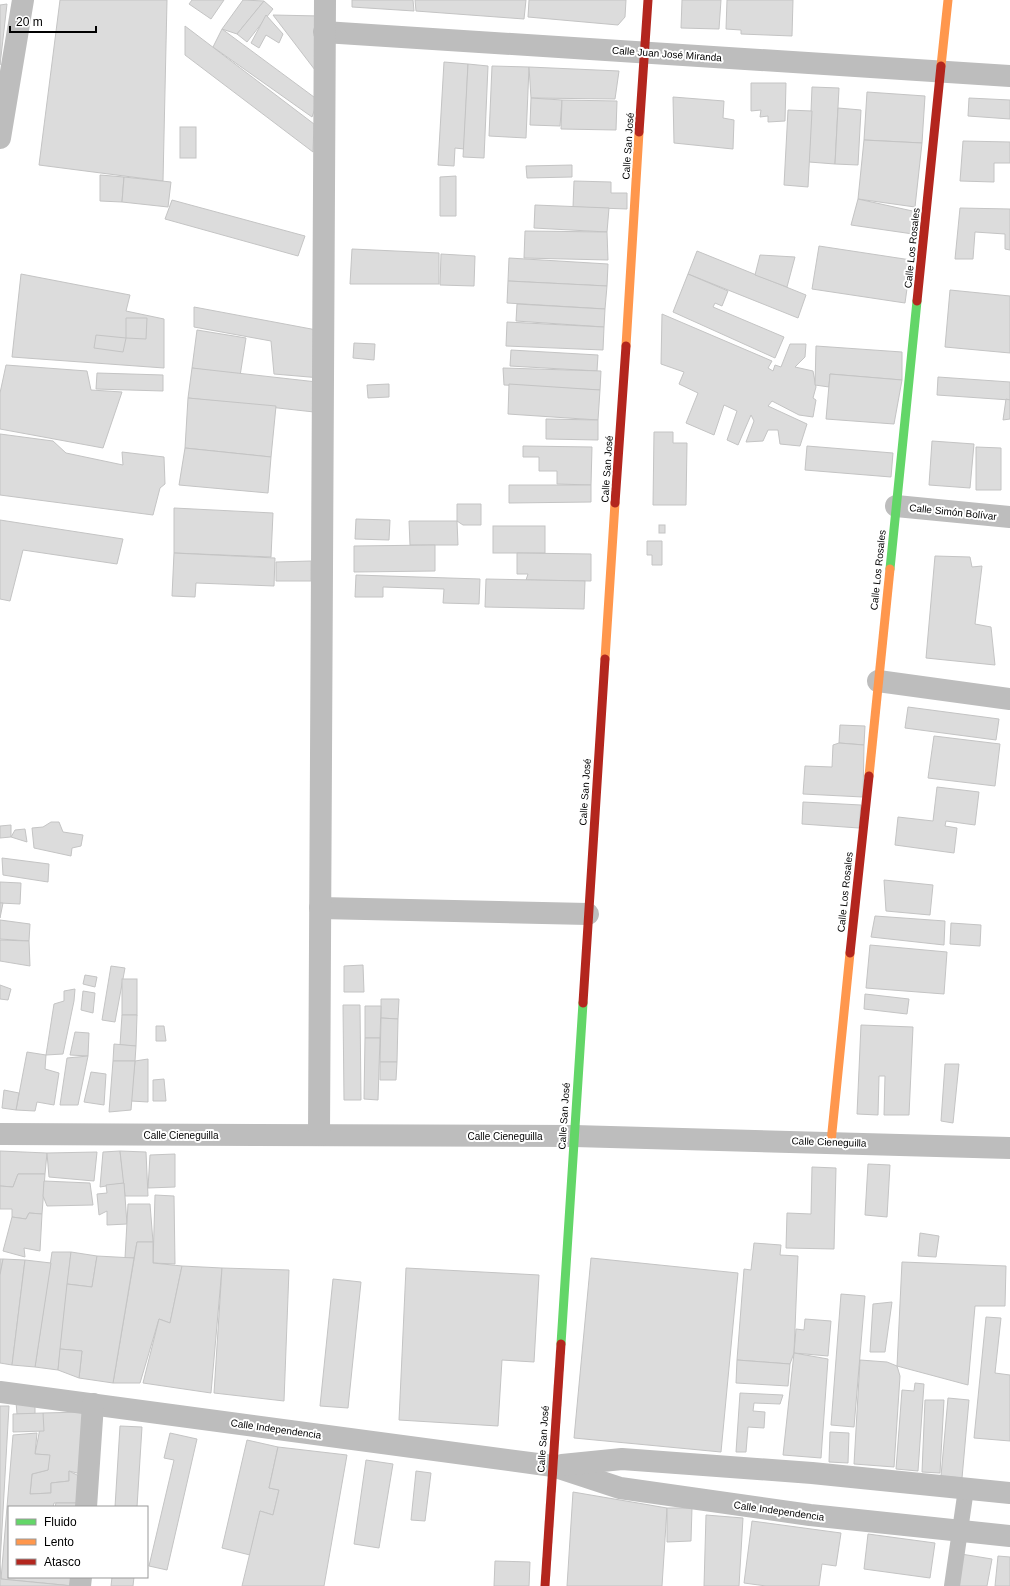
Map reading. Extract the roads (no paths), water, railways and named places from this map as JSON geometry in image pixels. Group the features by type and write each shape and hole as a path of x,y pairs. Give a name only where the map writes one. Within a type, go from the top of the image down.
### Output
{"street":[{"path":"1,132 24,0"},
{"path":"319,1135 325,0"},
{"name":"Calle San José","path":"545,1586 648,0"},
{"name":"Calle Los Rosales","path":"831,1142 948,0"},
{"name":"Calle Juan José Miranda","path":"324,32 1010,76"},
{"name":"Calle Simón Bolívar","path":"896,506 1010,517"},
{"path":"878,681 1010,699"},
{"path":"320,908 588,914"},
{"name":"Calle Cieneguilla","path":"0,1134 574,1136 1010,1148"},
{"name":"Calle Independencia","path":"0,1392 553,1466 620,1488 810,1515 1010,1536"},
{"path":"86,1506 93,1404"},
{"name":"Calle Independencia","path":"553,1466 622,1459 812,1473 1010,1493"}],"lane":[{"path":"952,1586 966,1489"}]}
